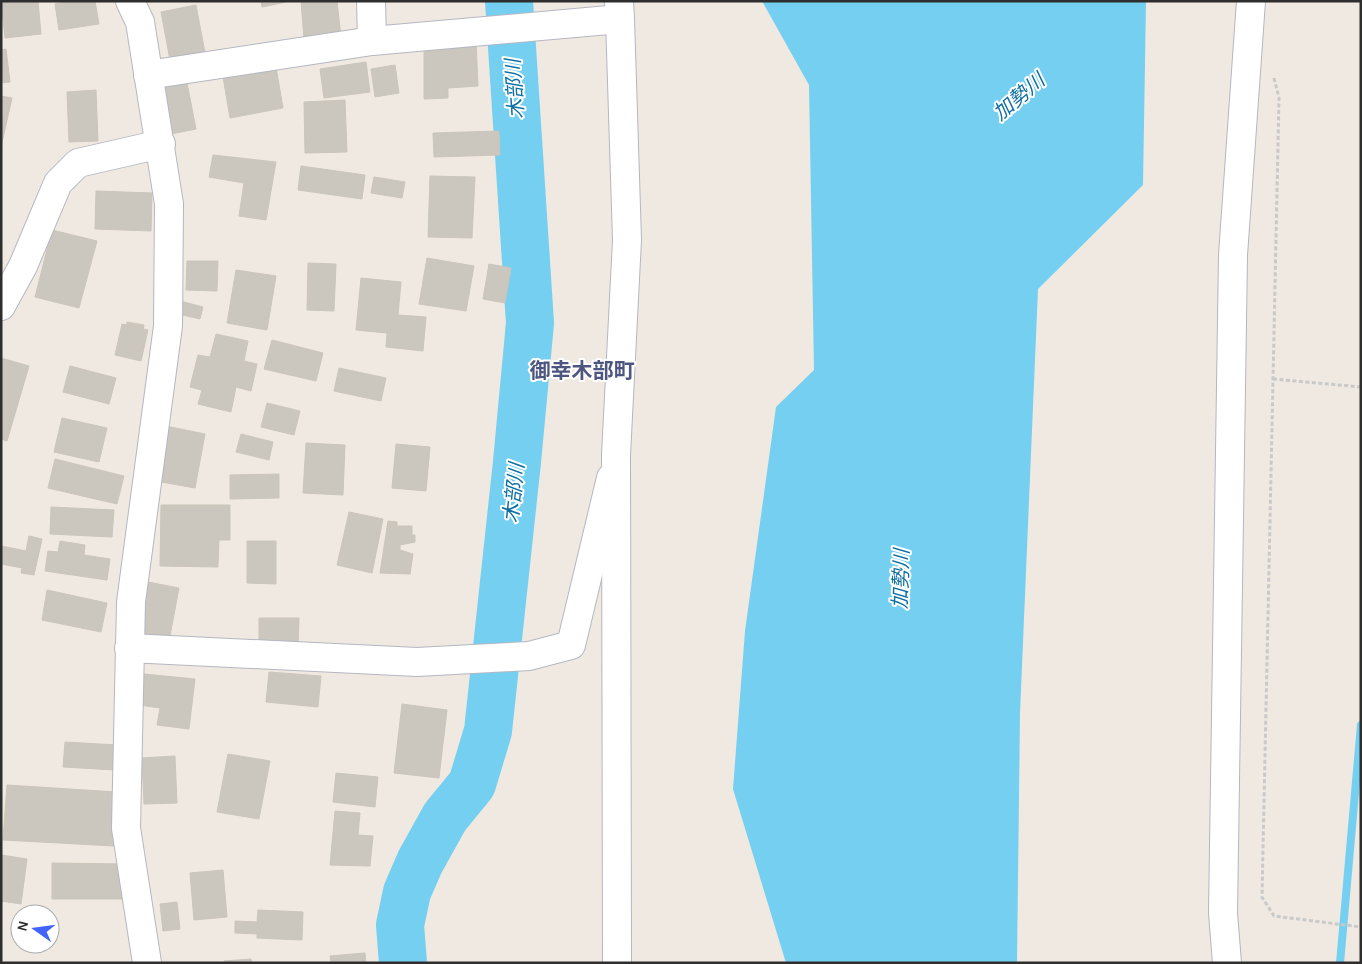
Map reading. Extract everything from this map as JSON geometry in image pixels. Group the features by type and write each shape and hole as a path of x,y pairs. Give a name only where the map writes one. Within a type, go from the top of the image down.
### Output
{"street":[{"path":"130,1 140,22 161,144 169,204 168,326 131,602 129,648 126,828 147,963"},
{"path":"371,1 372,40"},
{"path":"1227,963 1223,913 1233,255 1251,1"},
{"path":"148,75 372,40 549,26 620,10 627,240 616,455 617,963"},
{"path":"1,306 23,266 58,183 78,163 161,144"},
{"path":"129,648 417,662 529,656 571,645 616,455"}],"path":[{"path":"1272,71 1279,98 1262,897 1274,916 1361,928"},
{"path":"1273,379 1361,387"}],"water":[{"name":"加勢川","path":"762,1 1146,1 1143,185 1038,289 1020,713 1017,963 786,963 733,789 745,631 776,407 814,370 809,85"}],"building":[{"path":"1,1 38,1 41,34 5,38"},
{"path":"70,1 95,1 99,24 59,30 55,4"},
{"path":"261,1 286,1 286,2 262,7"},
{"path":"301,1 337,1 341,37 304,39"},
{"path":"196,5 205,53 170,60 161,12"},
{"path":"476,41 478,86 448,88 448,98 424,99 424,43"},
{"path":"6,49 10,82 1,83 1,50"},
{"path":"366,62 370,92 324,98 320,69"},
{"path":"395,65 399,93 375,97 371,69"},
{"path":"276,67 283,108 230,118 223,77"},
{"path":"187,83 196,129 171,134 162,88"},
{"path":"96,90 98,141 69,142 67,92"},
{"path":"1,96 12,98 1,147"},
{"path":"345,100 347,152 305,153 304,102"},
{"path":"499,131 500,155 434,157 433,133"},
{"path":"213,155 276,162 266,220 239,216 244,183 209,177"},
{"path":"301,166 365,175 362,199 298,190"},
{"path":"430,176 475,177 472,238 428,237"},
{"path":"374,177 405,182 402,198 371,193"},
{"path":"96,191 152,193 151,231 95,229"},
{"path":"52,230 97,241 79,308 35,297"},
{"path":"427,258 474,266 466,311 419,304"},
{"path":"187,261 218,261 217,291 186,290"},
{"path":"308,263 336,264 334,311 307,310"},
{"path":"489,264 511,268 505,303 483,299"},
{"path":"236,270 276,276 267,330 227,323"},
{"path":"361,278 401,282 398,315 426,317 423,351 386,347 387,333 356,330"},
{"path":"180,301 203,307 200,319 178,314"},
{"path":"127,322 144,325 138,358 121,355"},
{"path":"122,324 148,330 141,361 115,355"},
{"path":"216,334 248,341 244,361 257,364 251,391 236,387 231,412 198,404 202,390 190,387 198,355 210,357"},
{"path":"272,340 323,353 316,381 264,369"},
{"path":"1,358 29,366 7,441 1,439"},
{"path":"70,366 116,378 109,404 63,392"},
{"path":"339,368 386,378 381,401 334,391"},
{"path":"267,403 300,411 294,435 261,427"},
{"path":"62,418 107,428 99,462 54,452"},
{"path":"166,426 205,434 195,488 156,481"},
{"path":"241,434 273,442 269,460 236,452"},
{"path":"306,443 345,445 343,495 303,493"},
{"path":"396,444 430,447 426,491 392,488"},
{"path":"55,459 124,476 117,504 48,488"},
{"path":"279,474 279,498 230,499 230,475"},
{"path":"161,505 230,505 230,540 219,540 218,567 160,566"},
{"path":"51,507 114,510 112,537 50,534"},
{"path":"349,512 383,519 372,573 337,565"},
{"path":"388,521 397,522 397,526 412,526 412,535 415,535 415,542 400,545 400,550 413,554 410,574 380,573"},
{"path":"29,536 42,539 34,575 21,573 22,568 1,564 1,546 26,551"},
{"path":"60,541 85,545 84,555 110,559 107,580 45,571 48,551 58,552"},
{"path":"247,541 276,541 276,584 247,583"},
{"path":"148,582 179,588 169,641 138,635"},
{"path":"47,590 107,603 101,632 42,620"},
{"path":"259,618 299,618 298,649 259,648"},
{"path":"269,672 321,676 318,707 266,702"},
{"path":"144,674 195,679 189,729 157,725 160,708 139,705"},
{"path":"402,704 447,710 439,778 394,773"},
{"path":"65,742 117,745 115,770 63,767"},
{"path":"228,754 270,761 259,819 217,812"},
{"path":"175,756 177,803 144,804 142,758"},
{"path":"336,773 378,777 375,807 333,802"},
{"path":"7,785 117,792 114,846 3,840"},
{"path":"335,811 360,813 358,835 373,836 370,866 330,865"},
{"path":"1,855 27,859 21,904 1,901"},
{"path":"52,863 126,864 126,899 52,899"},
{"path":"223,870 227,917 194,920 190,873"},
{"path":"177,902 180,929 163,931 160,904"},
{"path":"258,910 303,912 302,940 257,938 257,934 235,933 235,921 257,922"},
{"path":"365,953 366,963 331,963 330,956"},
{"path":"251,959 252,963 224,963 224,961"}],"waterway":[{"name":"木部川","path":"403,963 400,925 407,892 420,862 445,817 472,784 488,731 530,323 509,1"},
{"path":"1340,963 1361,725"}],"district":[{"name":"御幸木部町","path":"582,371"}]}
